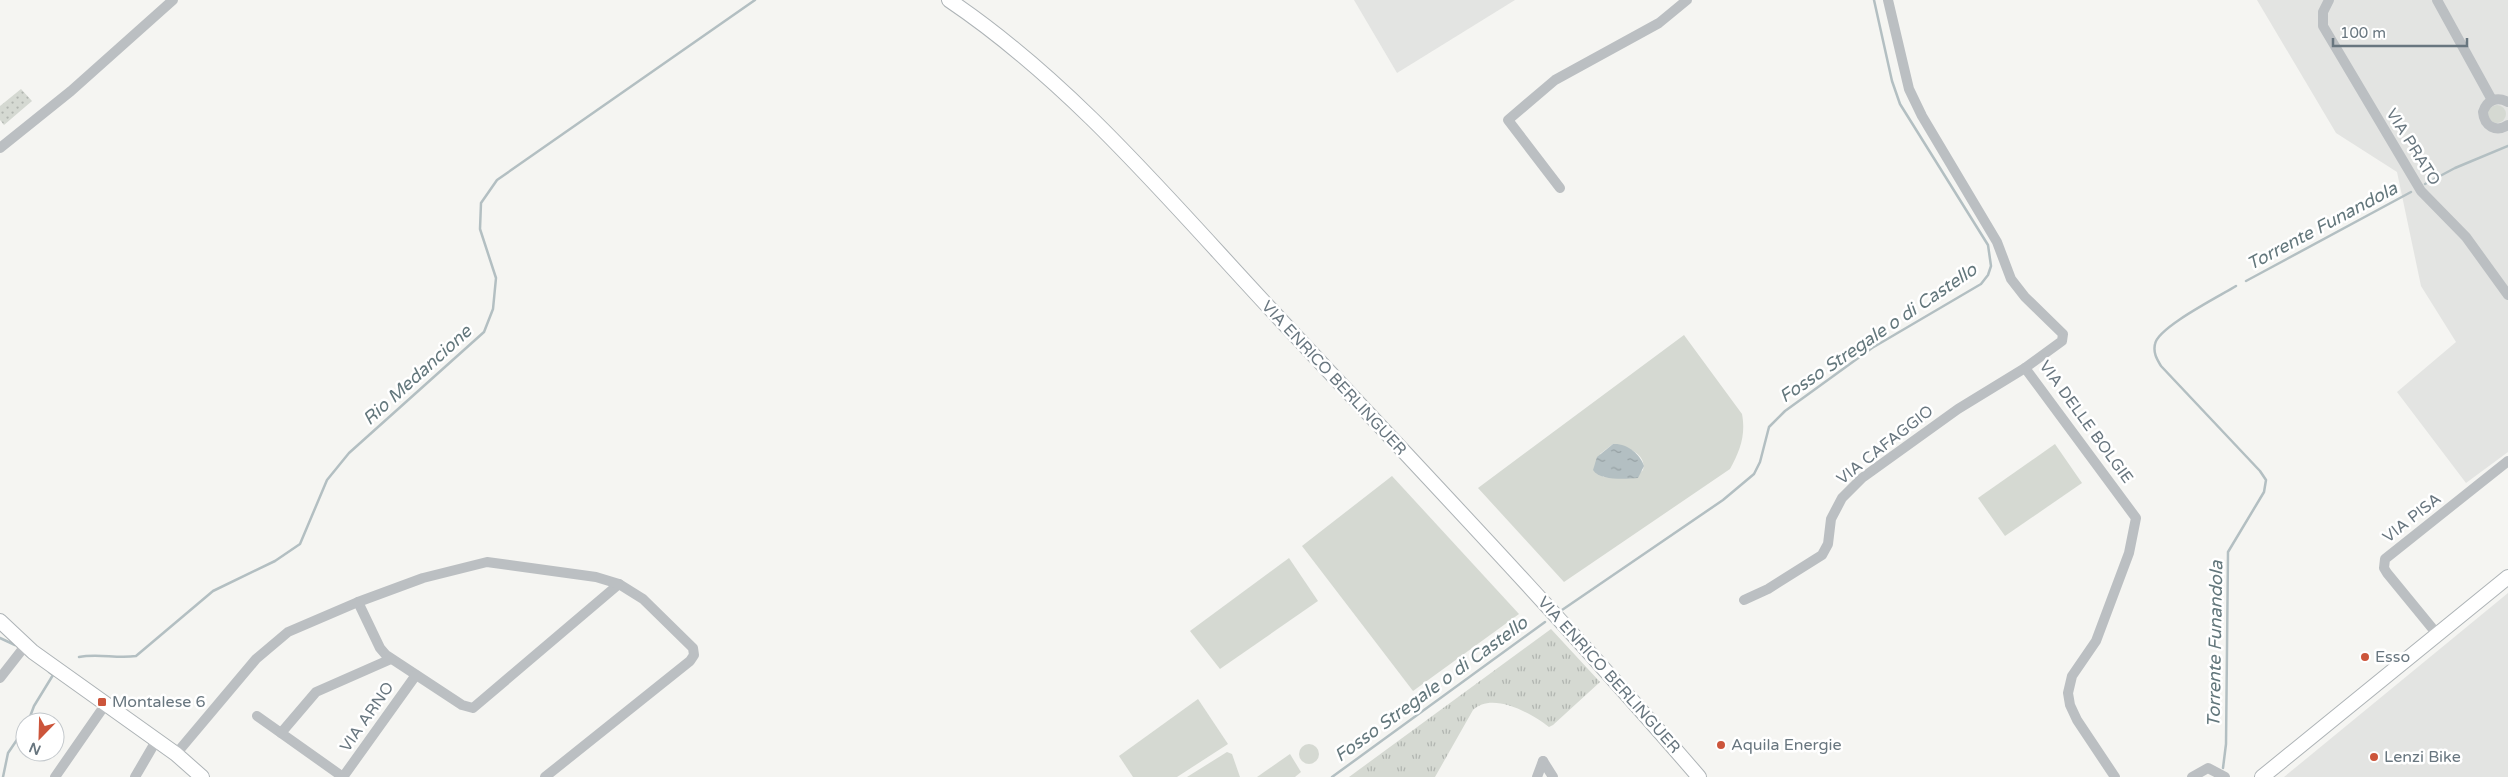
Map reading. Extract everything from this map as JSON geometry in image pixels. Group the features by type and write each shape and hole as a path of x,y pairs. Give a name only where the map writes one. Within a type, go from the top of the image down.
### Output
{"main road":[{"name":"VIA ENRICO BERLINGUER","path":"948,0 982,24 1053,83 1126,154 1532,590 1699,777"},
{"path":"2262,777 2508,577"},
{"path":"0,621 25,646 176,754 202,777"}],"street":[{"path":"0,148 72,91 173,0"},
{"path":"1560,188 1508,120 1555,80 1659,23 1687,0"},
{"name":"VIA DELLE BOLGIE","path":"1888,0 1909,89 1922,116 1997,242 2011,279 2024,297 2063,334 2062,341 2025,368 2136,518 2129,552 2096,641 2072,676 2068,693 2070,705 2077,720 2115,777"},
{"name":"VIA PRATO","path":"2328,0 2323,12 2323,26 2418,186 2426,197 2466,237 2508,295"},
{"path":"2437,0 2492,100"},
{"path":"2508,102 2502,99 2492,100 2483,112 2486,122 2494,128 2508,125"},
{"name":"VIA CAFAGGIO","path":"1744,600 1768,589 1822,555 1828,544 1831,519 1842,498 1862,478 1958,409 2025,368"},
{"name":"VIA PISA","path":"2437,634 2387,573 2384,568 2385,559 2508,461"},
{"path":"176,754 256,659 288,632 358,602 423,578 487,562 596,577 619,584 643,599 693,648 694,655 690,661 545,777"},
{"path":"358,602 380,648 391,659 466,707 473,708 619,584"},
{"path":"0,678 25,646"},
{"path":"280,733 316,692 391,659"},
{"name":"VIA ARNO","path":"343,777 416,675"},
{"path":"55,777 105,705"},
{"path":"256,716 343,777"},
{"path":"135,777 156,740"},
{"path":"1537,777 1543,761 1553,777"},
{"path":"2192,777 2208,768 2226,777"}],"shaded area":[{"path":"1354,0 1515,0 1397,73"},
{"path":"2257,0 2508,0 2508,452 2466,483 2397,392 2456,342 2421,286 2397,172 2336,133"},
{"path":"2508,593 2508,777 2284,777"}],"green space":[{"path":"21,89 32,101 4,125 0,120 0,106"},
{"path":"2497,105 2503,108 2506,114 2503,120 2497,123 2491,120 2488,114 2491,108"},
{"path":"1684,335 1742,414 1743,436 1737,456 1730,469 1564,582 1478,488","holes":["1613,444 1629,449 1642,459 1643,470 1634,478 1603,477 1600,454"]},
{"path":"2055,444 2082,483 2005,536 1978,498"},
{"path":"1392,476 1519,614 1413,691 1302,546"},
{"path":"1289,558 1318,601 1220,669 1190,631"},
{"path":"1551,629 1600,682 1553,725 1549,727 1533,716 1512,706 1491,703 1481,705 1473,710 1435,777 1349,777"},
{"path":"1198,699 1228,744 1177,777 1133,777 1119,756"},
{"path":"1309,744 1316,747 1319,754 1316,761 1309,764 1302,761 1299,754 1302,747"},
{"path":"1227,752 1232,754 1240,777 1187,777"},
{"path":"1290,754 1301,772 1295,777 1257,777"}],"water":[{"path":"1613,444 1628,447 1639,457 1644,466 1638,478 1607,478 1596,474 1593,470 1597,457"}],"waterway":[{"name":"Rio Medancione","path":"79,657 136,656 213,591 275,561 300,544 327,480 349,453 484,332 493,309 496,278 480,229 481,203 497,180 755,0"},
{"name":"Fosso Stregale o di Castello","path":"1562,610 1723,500 1754,474 1760,462 1769,427 1785,411 1872,348 1981,284 1988,275 1991,266 1988,245 1900,104 1892,81 1874,0"},
{"name":"Torrente Funandola","path":"2425,184 2455,168 2508,146"},
{"name":"Torrente Funandola","path":"2246,281 2411,192"},
{"name":"Torrente Funandola","path":"2223,768 2226,744 2228,552 2264,492 2266,480 2260,471 2161,366 2156,356 2155,344 2159,337 2178,321 2236,286"},
{"name":"Fosso Stregale o di Castello","path":"1332,777 1545,622"},
{"path":"0,638 15,645"},
{"path":"32,712 53,675 49,672"},
{"path":"3,777 8,753 15,743"}],"place":[{"name":"Esso","path":"2365,657"},
{"name":"Montalese 6","path":"102,702"},
{"name":"Aquila Energie","path":"1721,745"},
{"name":"Lenzi Bike","path":"2374,757"}]}
